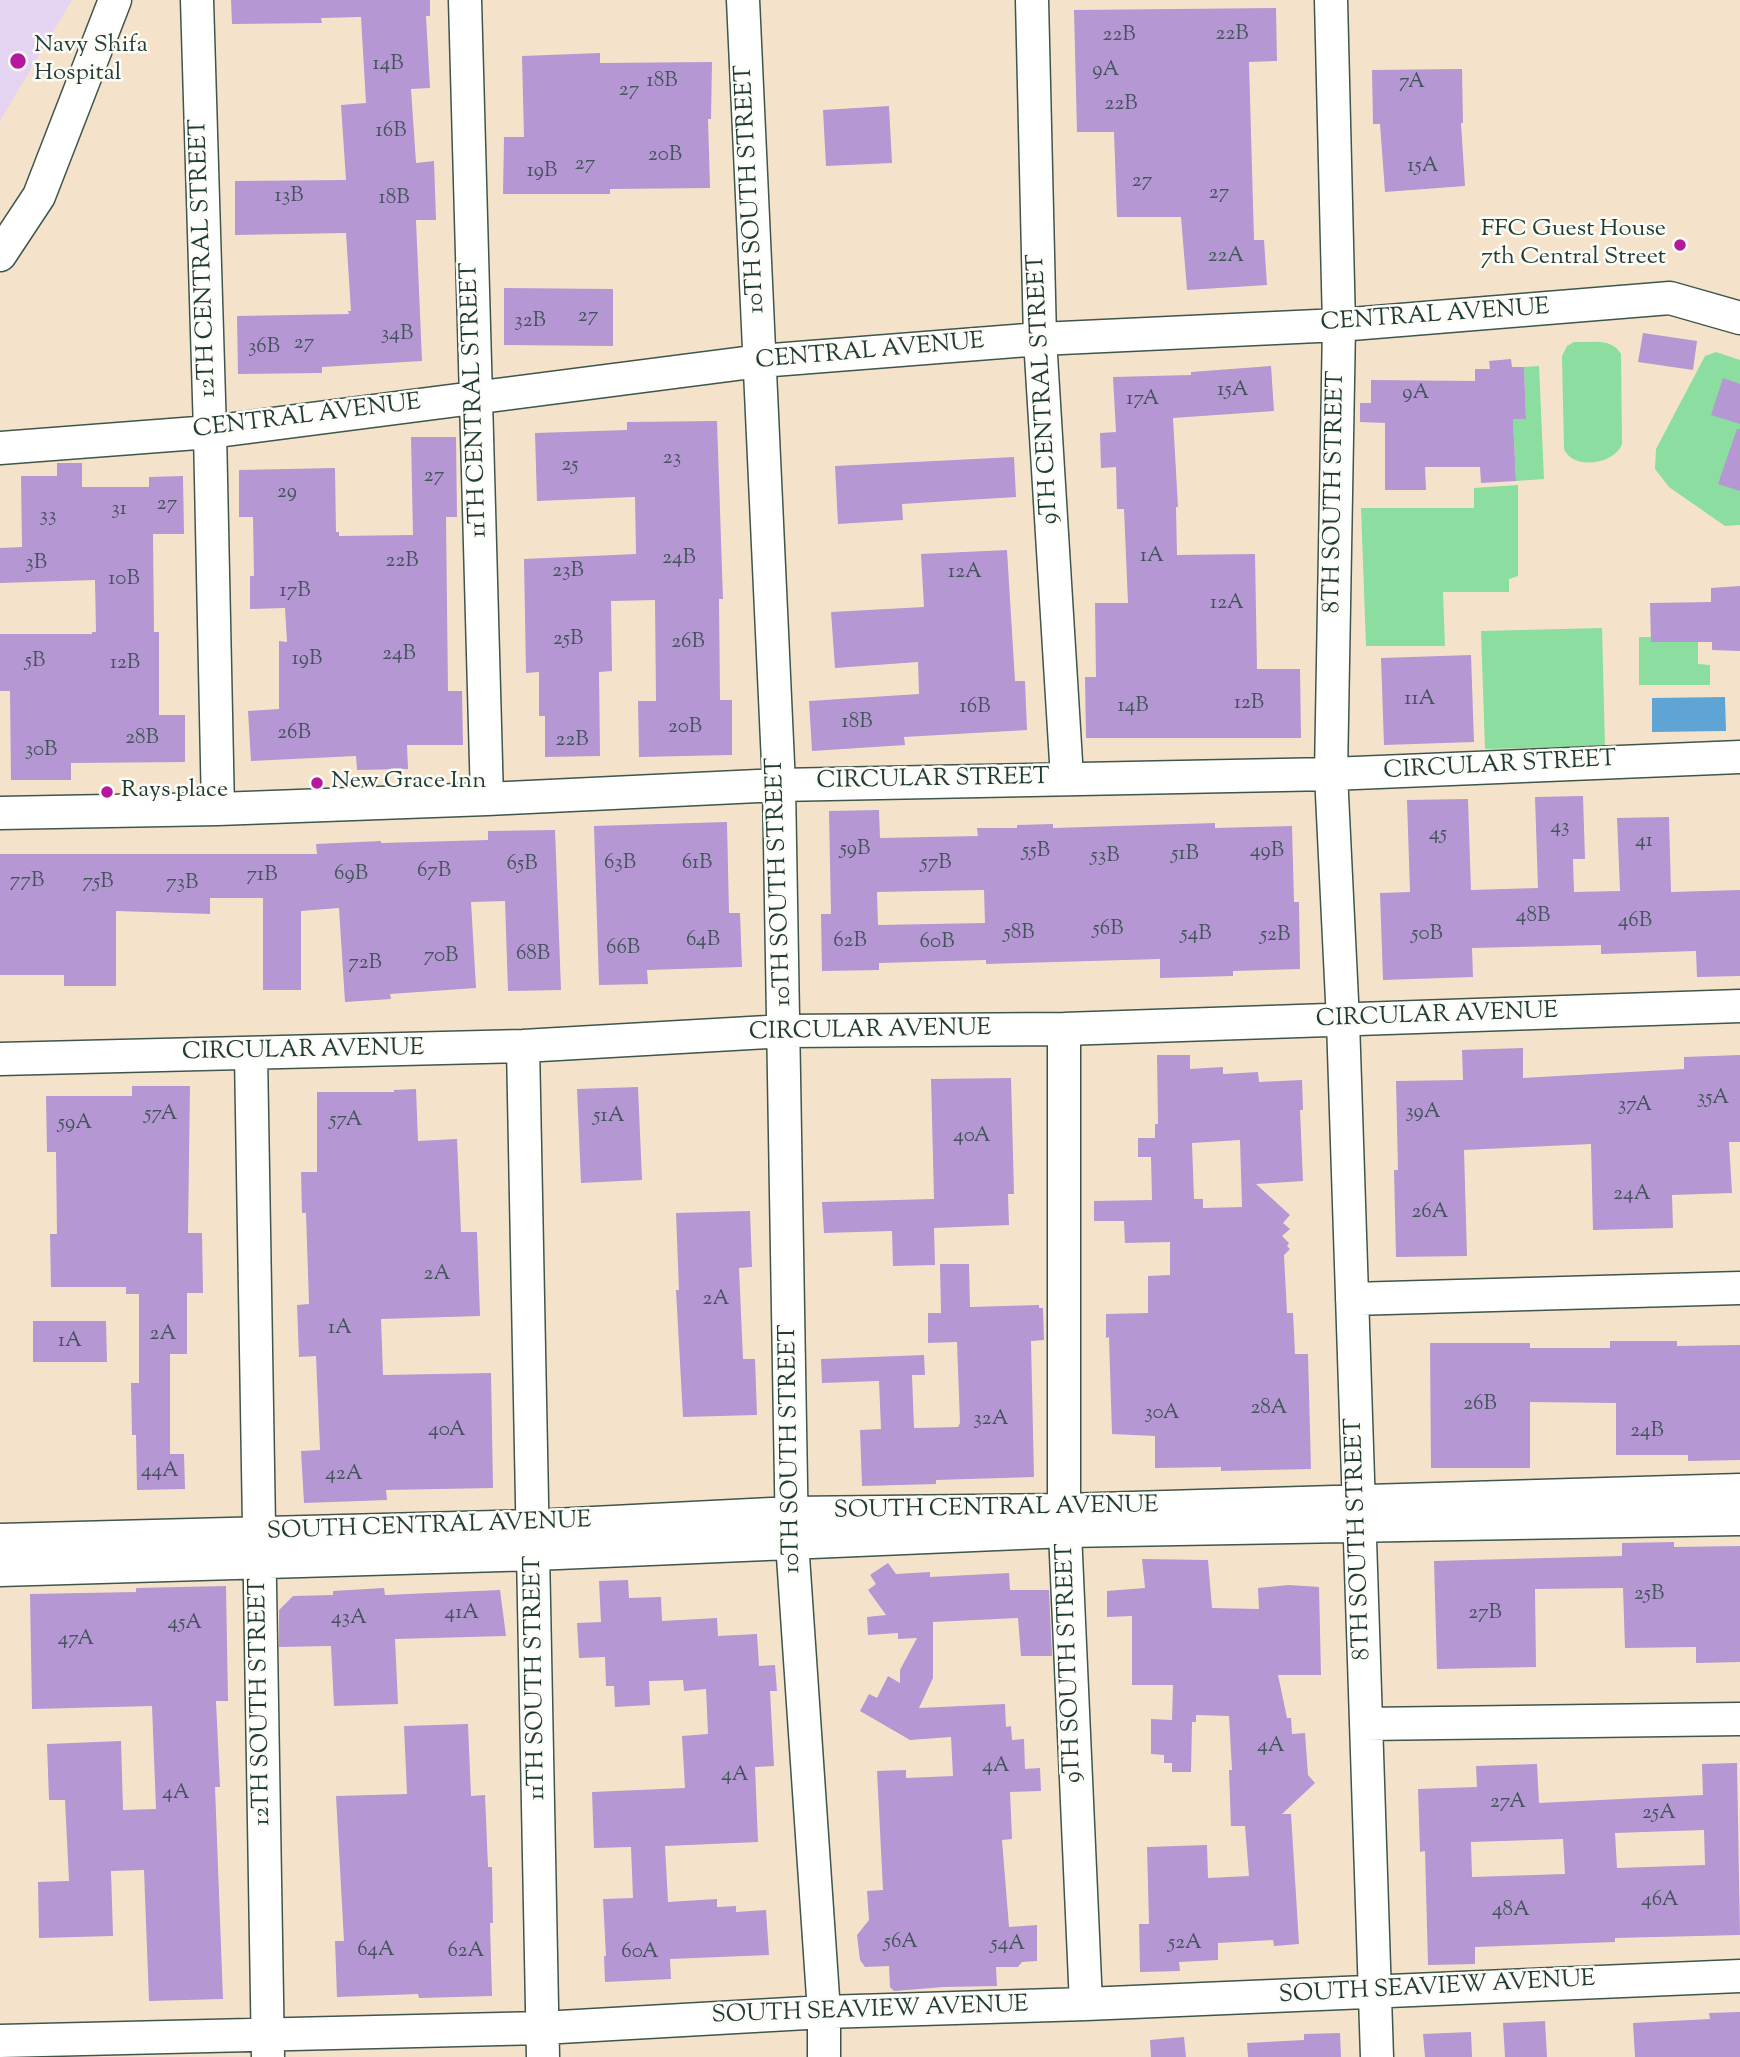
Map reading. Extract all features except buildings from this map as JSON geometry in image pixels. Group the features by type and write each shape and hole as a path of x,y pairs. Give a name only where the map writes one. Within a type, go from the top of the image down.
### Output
{"street":[{"path":"0,256 39,196 115,0"},
{"name":"12TH CENTRAL STREET","path":"197,0 218,809"},
{"name":"11TH CENTRAL STREET","path":"465,0 487,799"},
{"name":"10TH SOUTH STREET","path":"743,0 779,785 792,1528 824,2012 824,2057"},
{"name":"9TH CENTRAL STREET","path":"1032,0 1040,339 1067,778"},
{"name":"8TH SOUTH STREET","path":"1331,0 1339,325 1331,774 1343,1021 1377,2057"},
{"name":"CENTRAL AVENUE","path":"0,447 210,432 760,361 1040,339 1339,325 1670,298 1740,318"},
{"name":"CIRCULAR STREET","path":"0,813 218,809 779,785 1331,774 1740,757"},
{"name":"CIRCULAR AVENUE","path":"0,1059 523,1046 785,1031 1064,1029 1740,1006"},
{"name":"9TH SOUTH STREET","path":"1064,1029 1065,1521 1086,2004"},
{"name":"11TH SOUTH STREET","path":"523,1046 543,2042"},
{"name":"12TH SOUTH STREET","path":"251,1054 268,2045"},
{"path":"1352,1299 1740,1288"},
{"name":"SOUTH CENTRAL AVENUE","path":"0,1540 260,1548 534,1540 792,1528 1359,1514 1740,1490"},
{"path":"1359,1514 1740,1519"},
{"path":"0,1570 260,1548"},
{"path":"1366,1724 1740,1719"},
{"name":"SOUTH SEAVIEW AVENUE","path":"0,2040 268,2045 543,2042 824,2012 1086,2004 1740,1976"}],"shaded area":[{"name":"Navy Shifa Hospital","path":"0,0 72,0 0,121"}],"green space":[{"path":"1574,342 1606,343 1621,354 1622,444 1611,456 1594,462 1576,460 1564,449 1562,356 1567,346"},
{"path":"1716,352 1740,360 1740,525 1725,526 1669,487 1655,469 1656,449 1705,356"},
{"path":"1539,366 1544,479 1516,481 1513,419 1526,418 1524,367"},
{"path":"1518,485 1518,576 1509,579 1509,592 1443,592 1445,646 1366,646 1361,508 1474,508 1474,488"},
{"path":"1602,628 1605,746 1485,749 1481,631"},
{"path":"1639,637 1651,637 1651,642 1698,642 1698,664 1710,665 1710,685 1639,685"}],"water":[{"path":"1725,697 1726,731 1652,732 1652,698"}],"place":[{"name":"Navy Shifa Hospital","path":"18,61"},
{"name":"FFC Guest House 7th Central Street","path":"1680,245"},
{"name":"New Grace Inn","path":"317,783"},
{"name":"Rays place","path":"107,792"}]}
